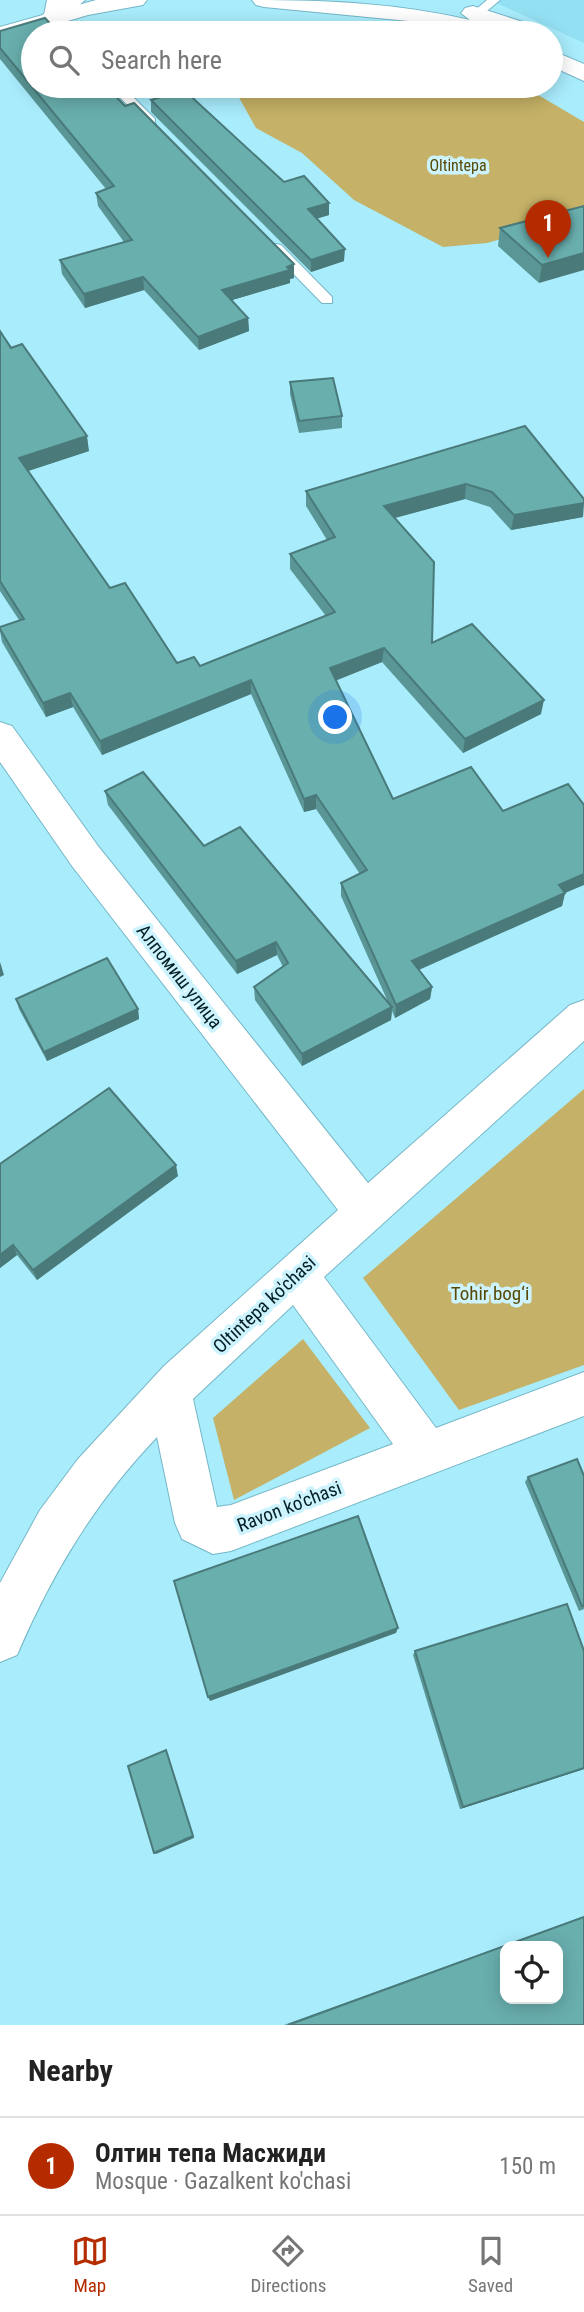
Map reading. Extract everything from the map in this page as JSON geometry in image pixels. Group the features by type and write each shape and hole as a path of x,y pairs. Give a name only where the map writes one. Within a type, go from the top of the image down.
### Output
{"street":[{"path":"55,18 73,0"},
{"path":"55,18 103,5 135,0"},
{"path":"264,0 408,13 444,21"},
{"path":"411,0 486,7 512,21"},
{"path":"0,34 21,28"},
{"path":"563,47 584,58"},
{"path":"563,63 584,74"},
{"name":"Алпомиш улица","path":"0,735 85,856 365,1212"},
{"name":"Oltintepa ko'chasi","path":"0,1638 20,1590 69,1510 100,1467 169,1392 296,1274 584,1017"},
{"path":"296,1274 427,1453"},
{"name":"Ravon ko'chasi","path":"169,1392 198,1524 213,1531 231,1528 584,1394"}],"lane":[{"path":"127,98 163,134"},
{"path":"269,241 327,300"}],"shaded area":[{"path":"490,0 584,0 584,43 563,33 563,21 536,21"}],"green space":[{"name":"Oltintepa","path":"239,98 543,98 584,122 584,216 487,243 443,247 354,200 302,153 256,128"},
{"name":"Tohir bog‘i","path":"584,1089 584,1365 459,1410 363,1278"},
{"path":"303,1339 370,1428 234,1500 213,1418"}],"building":[{"path":"21,25 21,73 0,48 0,31"},
{"path":"41,98 117,98 125,106 134,103 294,264 287,267 290,270 222,290 248,318 198,337 143,277 84,294 60,260 132,240 96,193 114,186"},
{"path":"193,98 284,182 304,176 329,203 308,209 345,249 311,260 151,100"},
{"path":"584,206 584,253 542,265 500,228"},
{"path":"0,331 11,348 22,344 87,436 19,458 110,588 125,583 177,663 194,657 200,666 335,612 290,554 335,537 306,491 525,426 584,499 584,503 514,515 492,492 466,484 384,506 434,562 432,643 472,624 544,700 465,739 384,648 330,668 393,799 471,767 503,811 568,784 584,805 584,874 559,885 565,893 412,961 432,987 396,1005 341,883 367,870 316,795 304,799 251,680 100,741 70,693 43,703 0,629 24,619 0,581"},
{"path":"333,378 342,416 299,421 290,382"},
{"path":"143,772 204,846 240,827 392,1007 302,1054 254,987 288,963 276,942 236,961 105,791"},
{"path":"107,958 138,1009 44,1052 16,999"},
{"path":"109,1088 176,1165 33,1270 13,1245 0,1255 0,1164"},
{"path":"577,1459 584,1476 584,1606 528,1477"},
{"path":"358,1516 398,1628 208,1697 174,1581"},
{"path":"567,1604 584,1651 584,1768 463,1807 415,1651"},
{"path":"166,1750 193,1836 154,1853 128,1766"},
{"path":"584,1917 584,2025 288,2025 500,1948 500,2004 563,2004 563,1941 518,1941"}],"place":[{"name":"Олтин тепа Масжиди","path":"548,258"}]}
